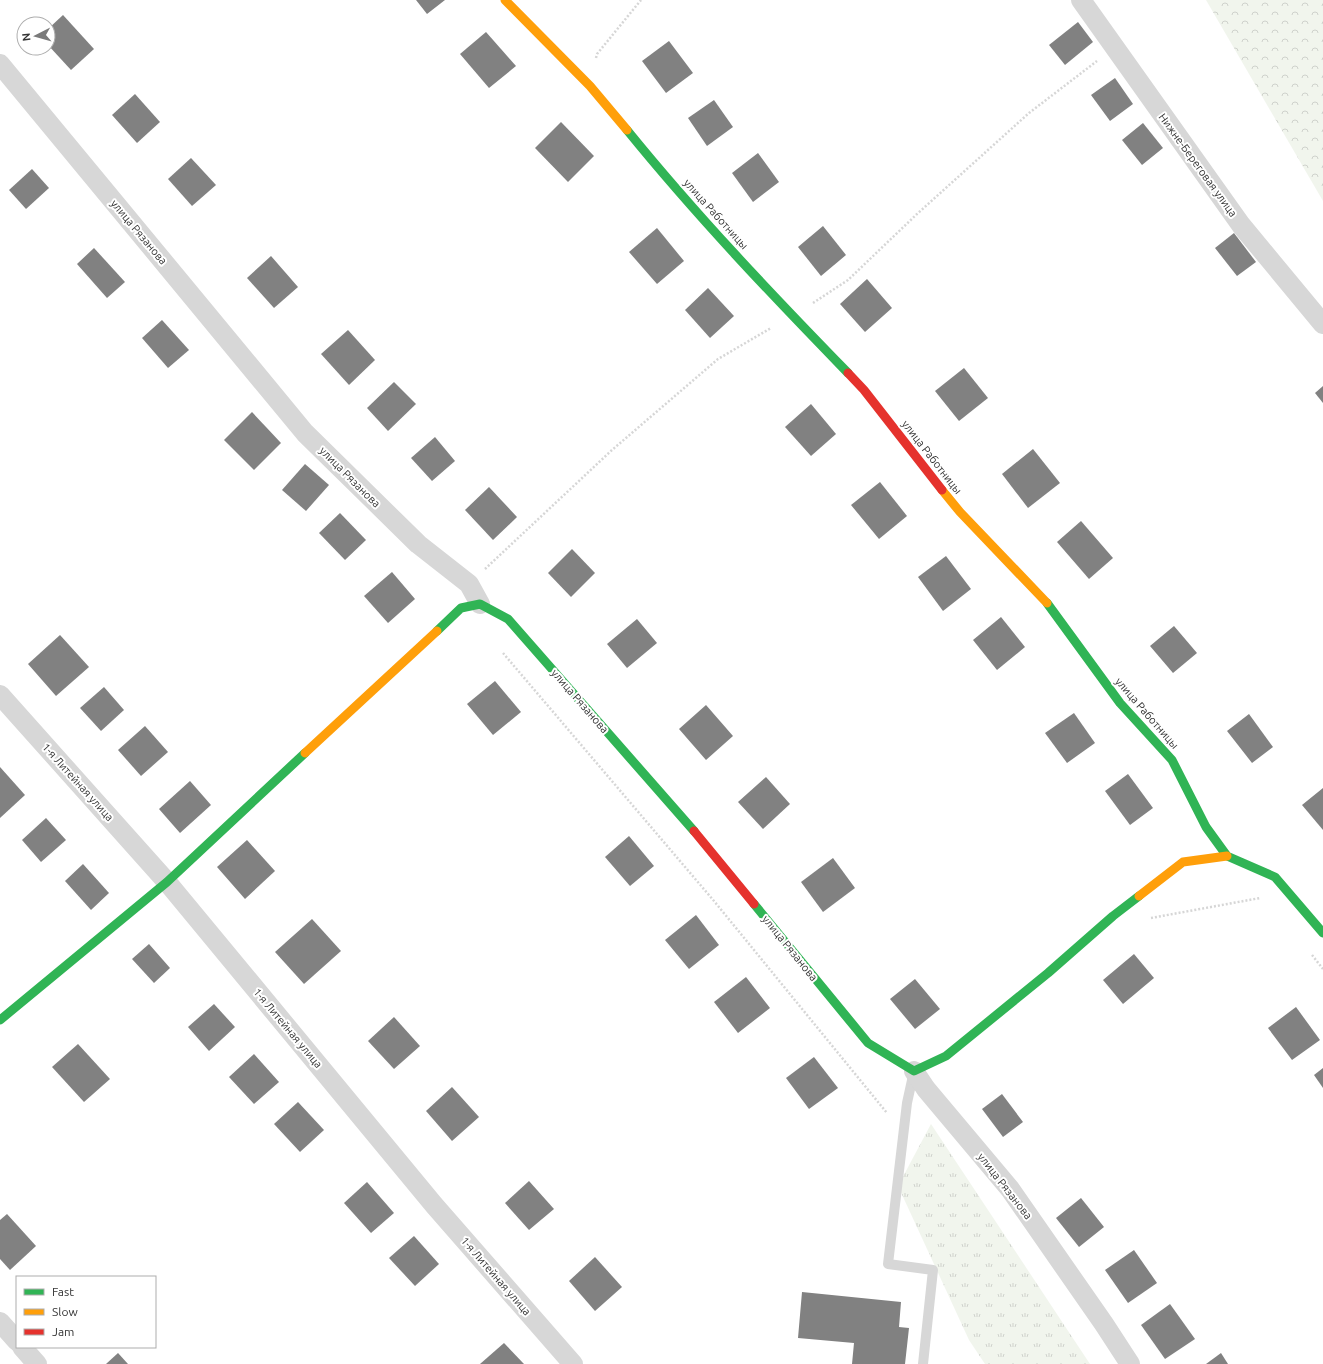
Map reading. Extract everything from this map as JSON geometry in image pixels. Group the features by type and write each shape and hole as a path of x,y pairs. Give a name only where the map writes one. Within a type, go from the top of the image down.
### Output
{"street":[{"name":"улица Работницы","path":"505,0 590,86 662,173 792,316 864,390 960,512 1046,601 1120,703 1172,760 1206,827 1227,856"},
{"name":"Нижне-Береговая улица","path":"1081,0 1241,225 1323,324"},
{"name":"улица Рязанова","path":"0,64 305,433 418,544 469,584 480,604 508,619 679,813 868,1043 914,1071 926,1089 1010,1189 1130,1364"},
{"path":"0,1020 167,882 461,608 480,604"},
{"name":"1-я Литейная улица","path":"0,695 167,882 434,1205 573,1364"},
{"path":"914,1071 946,1056 1048,973 1113,916 1183,862 1227,856 1275,877 1323,933"},
{"path":"0,1322 16,1340"},
{"path":"23,1348 37,1364"}],"lane":[{"path":"914,1071 907,1103 888,1264 933,1270 923,1364"}],"path":[{"path":"590,86 597,54 641,0"},
{"path":"500,650 714,901 889,1116 907,1103"},
{"path":"1145,919 1267,897"},
{"path":"1309,951 1323,969"}],"green space":[{"path":"1206,0 1323,0 1323,201"},
{"path":"931,1124 1090,1364 985,1364 969,1340 898,1186"}],"building":[{"path":"416,0 445,0 427,14"},
{"path":"63,15 94,49 71,70 56,54 56,22"},
{"path":"1078,22 1093,42 1065,65 1049,45"},
{"path":"486,32 516,66 489,88 460,54"},
{"path":"669,41 693,73 666,93 642,61"},
{"path":"1115,78 1133,104 1110,121 1091,95"},
{"path":"135,94 160,122 137,143 112,115"},
{"path":"714,100 733,127 707,146 688,118"},
{"path":"561,122 594,156 568,182 535,148"},
{"path":"1143,123 1163,148 1142,165 1122,140"},
{"path":"758,153 779,182 753,202 732,173"},
{"path":"191,158 216,185 192,206 168,179"},
{"path":"32,169 49,188 26,209 9,190"},
{"path":"823,226 846,255 821,276 798,247"},
{"path":"657,228 684,261 657,284 629,252"},
{"path":"1234,233 1256,262 1237,276 1215,248"},
{"path":"94,248 125,282 107,298 77,264"},
{"path":"271,256 298,287 274,308 247,278"},
{"path":"867,279 892,308 865,332 840,304"},
{"path":"708,288 734,316 710,338 685,310"},
{"path":"162,320 189,350 168,368 142,338"},
{"path":"348,330 375,360 349,385 321,354"},
{"path":"964,368 988,398 959,421 935,391"},
{"path":"394,382 416,404 388,431 367,408"},
{"path":"1323,386 1323,403 1315,393"},
{"path":"811,404 836,434 811,456 785,427"},
{"path":"252,412 281,443 254,470 224,440"},
{"path":"435,437 455,461 432,481 411,458"},
{"path":"1033,449 1060,483 1028,508 1002,474"},
{"path":"305,464 329,485 306,511 282,490"},
{"path":"880,482 907,516 879,539 851,505"},
{"path":"489,487 517,517 493,540 465,510"},
{"path":"340,513 366,540 345,560 319,533"},
{"path":"1081,521 1113,558 1089,579 1057,542"},
{"path":"572,549 595,573 571,597 548,573"},
{"path":"946,556 971,589 943,611 918,577"},
{"path":"392,572 415,599 388,623 364,596"},
{"path":"1001,617 1025,647 997,670 973,640"},
{"path":"637,619 657,643 627,668 607,644"},
{"path":"1174,626 1197,653 1173,673 1150,646"},
{"path":"60,635 89,667 56,696 28,664"},
{"path":"495,681 521,712 493,735 467,704"},
{"path":"104,687 124,710 101,731 80,708"},
{"path":"706,705 733,736 706,760 679,729"},
{"path":"1074,713 1095,743 1067,763 1045,733"},
{"path":"1249,714 1273,747 1252,763 1227,731"},
{"path":"145,726 168,752 141,776 118,750"},
{"path":"0,767 25,795 0,818"},
{"path":"1128,774 1153,808 1130,825 1105,791"},
{"path":"766,777 790,804 763,829 738,802"},
{"path":"190,781 211,805 180,833 159,809"},
{"path":"1323,788 1323,830 1302,805"},
{"path":"46,818 66,840 41,862 22,840"},
{"path":"629,836 654,866 630,886 605,857"},
{"path":"247,840 275,871 245,899 217,867"},
{"path":"833,858 855,888 823,912 801,882"},
{"path":"83,864 109,893 91,910 65,881"},
{"path":"696,915 719,945 689,969 665,940"},
{"path":"312,919 341,951 304,984 275,952"},
{"path":"149,944 170,968 154,983 132,959"},
{"path":"1134,954 1154,978 1123,1004 1103,980"},
{"path":"746,977 770,1008 738,1033 714,1002"},
{"path":"915,979 940,1009 915,1029 890,999"},
{"path":"214,1004 235,1027 209,1051 188,1027"},
{"path":"1296,1007 1320,1040 1292,1060 1268,1028"},
{"path":"394,1017 420,1046 394,1069 368,1041"},
{"path":"78,1044 110,1079 84,1102 52,1067"},
{"path":"254,1054 279,1082 254,1104 229,1077"},
{"path":"814,1057 838,1088 809,1109 786,1078"},
{"path":"1323,1068 1323,1088 1314,1075"},
{"path":"452,1087 479,1117 452,1141 426,1111"},
{"path":"1002,1094 1023,1122 1003,1137 982,1109"},
{"path":"298,1102 324,1130 300,1152 274,1124"},
{"path":"529,1181 554,1209 529,1230 505,1203"},
{"path":"367,1182 394,1213 371,1233 344,1203"},
{"path":"1081,1198 1104,1227 1079,1247 1056,1218"},
{"path":"7,1214 36,1246 10,1270 0,1259 0,1220"},
{"path":"414,1236 439,1264 415,1286 389,1258"},
{"path":"1134,1250 1157,1283 1128,1303 1105,1270"},
{"path":"595,1257 622,1287 595,1311 569,1281"},
{"path":"802,1292 901,1302 899,1327 909,1328 905,1364 852,1364 854,1343 798,1338"},
{"path":"1170,1304 1195,1339 1165,1359 1141,1325"},
{"path":"504,1343 524,1364 480,1364"},
{"path":"118,1353 128,1364 106,1364"},
{"path":"1221,1353 1228,1364 1206,1364"}],"traffic: fast":[{"path":"627,130 653,162 735,254 848,373"},
{"path":"1047,603 1120,703 1172,760 1206,827 1227,856 1275,877 1323,933"},
{"path":"437,631 461,608 480,604 508,619 694,831"},
{"path":"0,1020 167,882 305,753"},
{"path":"754,904 868,1043 914,1071 946,1056 1048,973 1113,916 1139,896"}],"traffic: slow":[{"path":"505,0 590,86 627,130"},
{"path":"942,490 960,512 1047,603"},
{"path":"305,753 437,631"},
{"path":"1139,896 1183,862 1227,856"}],"traffic: jam":[{"path":"848,373 864,390 942,490"},
{"path":"694,831 754,904"}]}
